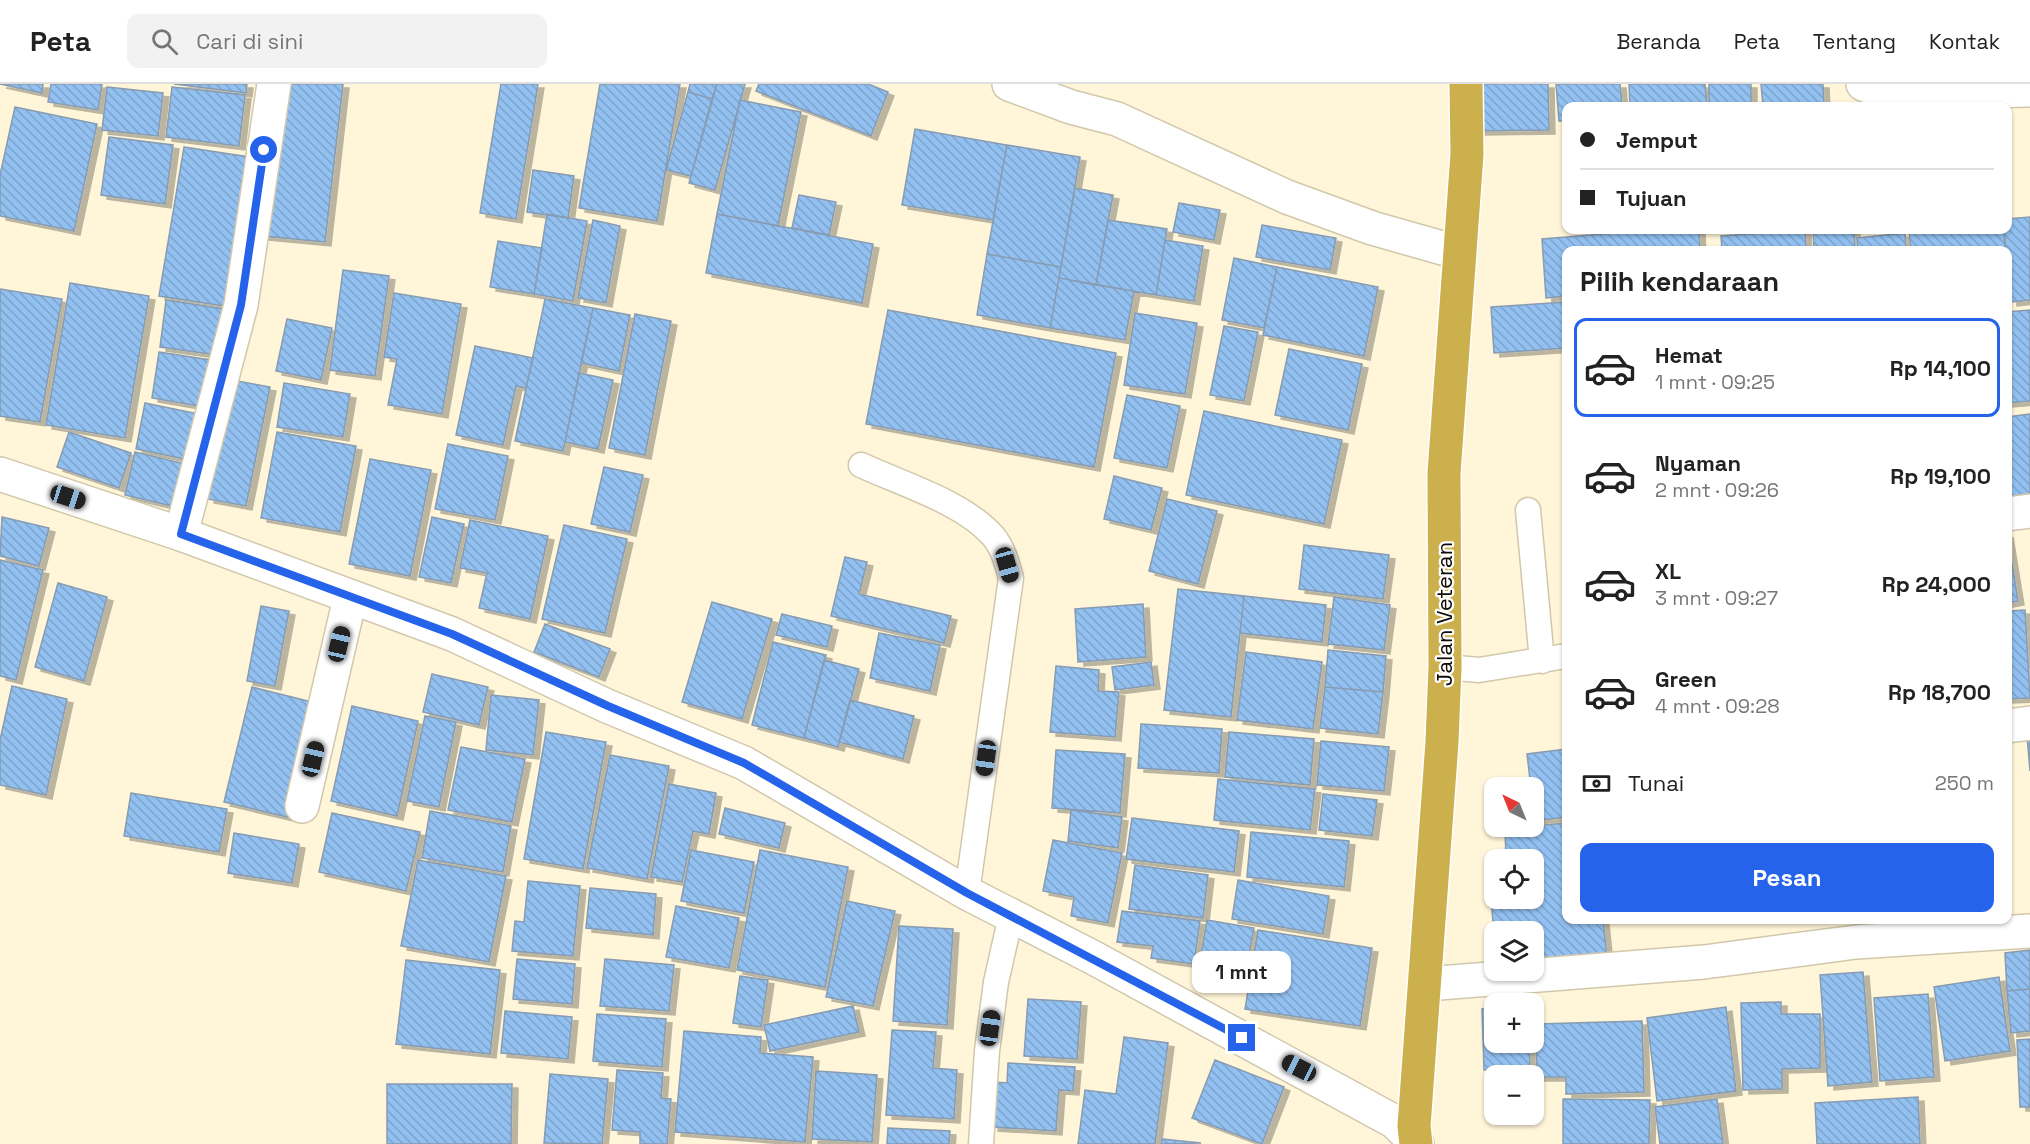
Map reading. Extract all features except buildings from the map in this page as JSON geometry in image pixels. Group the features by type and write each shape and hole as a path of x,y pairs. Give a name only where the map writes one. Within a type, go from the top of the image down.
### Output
{"highway":[{"name":"Jalan Veteran","path":"1416,1144 1414,1126 1426,984 1445,667 1444,472 1467,154 1466,84"}],"street":[{"path":"181,534 241,305 274,84"},
{"path":"1009,84 1071,107 1117,118 1287,197 1372,228 1460,253"},
{"path":"1863,84 1869,88 1900,91 2030,90"},
{"path":"0,474 181,534 452,634 608,706 744,763 967,893 1318,1078 1371,1111 1395,1122 1416,1144"},
{"path":"2012,513 2030,511"},
{"path":"302,806 350,598"},
{"path":"2012,725 2030,723"},
{"path":"1426,984 1704,962 2000,924"}],"lane":[{"path":"861,465 968,514 993,536 1003,552 1011,578 967,893"},
{"path":"1528,510 1542,661"},
{"path":"1445,667 1479,670 1562,657"},
{"path":"981,1144 991,1016 1011,916"}],"route":[{"path":"264,150 241,305 181,534 452,634 608,706 744,763 967,893 1242,1038"}]}
